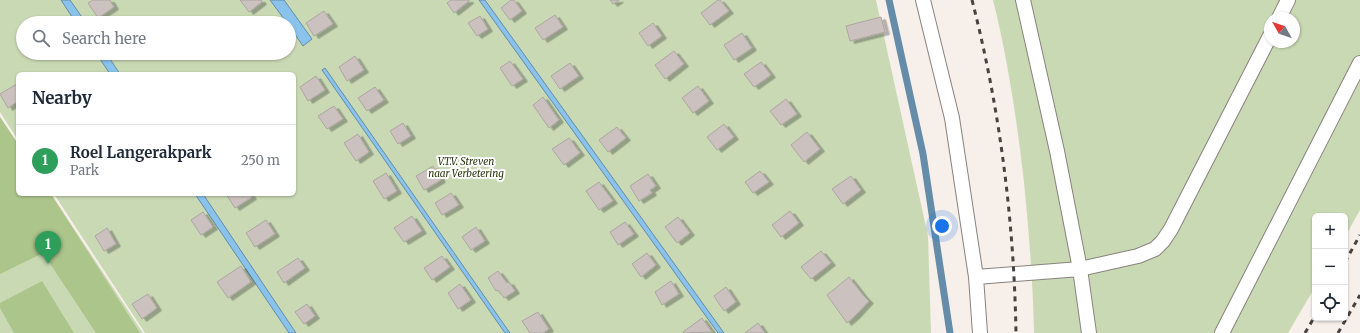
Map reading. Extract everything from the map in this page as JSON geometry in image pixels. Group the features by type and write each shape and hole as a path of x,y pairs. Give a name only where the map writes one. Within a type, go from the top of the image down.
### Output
{"lane":[{"path":"923,0 952,118 976,276 980,333"},
{"path":"1023,0 1057,151 1080,269 1089,333"},
{"path":"1282,12 1288,0"},
{"path":"976,276 1080,269 1138,256 1155,249 1163,241 1171,229 1264,48"},
{"path":"1222,333 1360,63"}],"green space":[{"name":"V.T.V. Streven naar Verbetering","path":"0,0 876,0 928,236 931,333 145,333 55,196 296,196 296,72 16,72 16,137 0,112"},
{"path":"993,0 1360,0 1360,210 1348,232 1348,213 1312,213 1312,292 1288,333 1034,333 1033,295 1024,182 1012,91"},
{"path":"0,117 16,141 16,196 52,196 143,333 0,333"},
{"path":"0,117 16,141 16,196 52,196 140,333 96,333 43,253 0,274"},
{"path":"42,281 74,333 14,333 0,308 0,303"}],"water":[{"path":"61,0 70,0 81,16 71,16"},
{"path":"270,0 284,0 295,16 282,16"},
{"path":"479,0 485,0 724,333 718,333"},
{"path":"296,17 312,39 303,46 296,36"},
{"path":"101,60 111,60 119,72 109,72"},
{"path":"325,68 510,333 505,333 322,70"},
{"path":"196,196 204,196 296,333 289,333"}],"building":[{"path":"93,0 110,0 114,7 101,16 97,16 88,3"},
{"path":"240,0 261,0 262,2 249,12"},
{"path":"451,0 469,1 454,13 447,3"},
{"path":"511,0 514,0 522,11 510,20 501,8"},
{"path":"610,0 619,0 613,4"},
{"path":"720,0 729,11 710,25 701,13"},
{"path":"324,11 333,24 314,36 306,23"},
{"path":"555,15 563,27 543,40 535,28"},
{"path":"480,16 488,29 477,36 468,23"},
{"path":"881,17 885,32 850,41 846,26"},
{"path":"653,23 662,36 648,46 639,33"},
{"path":"742,33 752,48 734,60 724,45"},
{"path":"674,51 684,64 665,79 655,65"},
{"path":"355,56 364,70 347,81 339,67"},
{"path":"510,61 523,79 512,86 500,68"},
{"path":"761,62 771,75 754,87 744,74"},
{"path":"570,63 579,76 560,89 551,76"},
{"path":"316,76 325,90 308,101 300,87"},
{"path":"16,85 16,102 8,108 0,94"},
{"path":"698,86 709,101 693,113 682,98"},
{"path":"375,87 384,100 367,111 358,98"},
{"path":"543,97 559,120 549,128 533,105"},
{"path":"786,99 797,114 781,125 770,111"},
{"path":"334,106 343,119 327,129 318,116"},
{"path":"403,123 411,136 398,144 390,131"},
{"path":"724,124 734,137 717,150 707,137"},
{"path":"617,127 626,138 608,152 599,140"},
{"path":"807,132 820,149 804,162 791,145"},
{"path":"358,134 369,152 356,161 344,143"},
{"path":"569,138 580,153 564,165 552,149"},
{"path":"433,166 441,180 424,190 416,176"},
{"path":"760,171 769,182 753,193 745,182"},
{"path":"386,173 397,191 384,199 373,181"},
{"path":"648,174 656,186 650,190 652,193 639,201 630,186"},
{"path":"851,176 861,190 843,204 832,189"},
{"path":"599,182 613,201 599,210 586,191"},
{"path":"451,193 459,205 442,215 435,203"},
{"path":"227,196 251,196 252,197 235,208"},
{"path":"790,211 799,223 781,237 772,225"},
{"path":"203,212 213,227 201,235 191,220"},
{"path":"412,216 422,231 404,242 394,228"},
{"path":"678,217 690,233 677,243 665,227"},
{"path":"266,220 275,234 255,247 246,233"},
{"path":"625,222 634,234 618,245 610,232"},
{"path":"476,227 485,241 471,250 462,237"},
{"path":"107,228 116,244 104,251 95,236"},
{"path":"821,251 831,263 811,279 801,267"},
{"path":"647,253 656,265 641,277 632,264"},
{"path":"442,256 450,267 432,280 424,268"},
{"path":"298,258 305,268 284,283 277,272"},
{"path":"241,266 251,282 228,298 217,282"},
{"path":"498,271 507,283 509,282 515,291 504,298 498,290 496,291 488,278"},
{"path":"849,277 869,301 847,323 827,295"},
{"path":"671,281 679,294 662,305 655,292"},
{"path":"460,284 471,300 458,309 448,293"},
{"path":"726,287 736,302 724,311 714,296"},
{"path":"148,294 157,308 142,319 132,304"},
{"path":"307,304 315,316 304,324 295,312"},
{"path":"538,312 549,329 543,333 530,333 522,321"},
{"path":"702,318 712,332 683,332"},
{"path":"758,323 765,333 745,333"}],"waterway":[{"path":"889,0 923,154 950,333"}],"railway":[{"path":"972,0 990,82 1004,165 1009,207 1015,291 1016,333"},
{"path":"1348,257 1360,235"},
{"path":"1338,333 1360,295"},
{"path":"1305,333 1312,321"}],"place":[{"name":"Roel Langerakpark","path":"48,264"}]}
